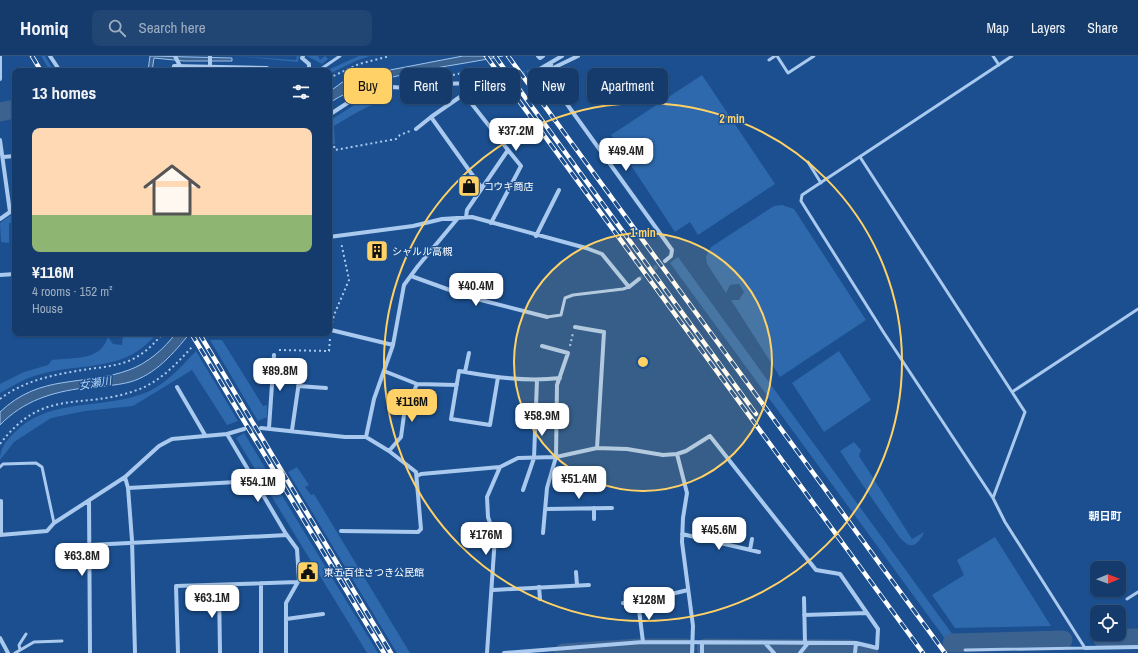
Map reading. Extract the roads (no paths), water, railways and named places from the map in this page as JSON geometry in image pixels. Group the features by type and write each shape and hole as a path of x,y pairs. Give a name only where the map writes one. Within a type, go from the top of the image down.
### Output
{"street":[{"path":"0,56 0,79"},
{"path":"50,56 58,68"},
{"path":"175,56 179,65"},
{"path":"303,56 302,58 308,64 309,68"},
{"path":"541,68 562,56"},
{"path":"552,68 578,56"},
{"path":"210,57 210,65"},
{"path":"549,68 552,62"},
{"path":"174,68 174,66 179,65 267,68"},
{"path":"332,113 352,100 380,89 392,87 408,88 433,84 460,83"},
{"path":"416,129 460,97"},
{"path":"472,104 521,166 491,223"},
{"path":"567,104 672,250 671,256 665,261"},
{"path":"431,117 481,187"},
{"path":"0,140 12,206"},
{"path":"466,217 467,210 481,187 508,150"},
{"path":"3,157 12,156"},
{"path":"536,236 559,190"},
{"path":"0,219 12,213"},
{"path":"332,236 413,226 442,218 466,217 586,248 602,254 629,287 639,279"},
{"path":"366,437 374,399 393,345 404,285 458,218"},
{"path":"0,274 12,274"},
{"path":"411,276 469,297 547,317"},
{"path":"574,327 604,332 598,448"},
{"path":"332,330 393,345"},
{"path":"542,346 568,353 557,385 556,457 547,488 543,533"},
{"path":"465,372 469,353"},
{"path":"269,428 274,355"},
{"path":"384,371 417,384 457,385"},
{"path":"498,377 490,425 451,419 459,371 498,377 537,380 560,378"},
{"path":"292,430 300,374"},
{"path":"523,490 534,458 537,380"},
{"path":"389,451 401,437 404,415 417,384"},
{"path":"298,386 326,388"},
{"path":"177,388 205,435"},
{"path":"260,428 292,430 345,437 366,437 389,451 416,472 418,476 421,529 418,532 341,531"},
{"path":"1,501 1,535 47,531 54,523 125,477 159,446 172,440 205,435 227,434 244,429"},
{"path":"227,434 287,535 297,549 298,582 286,603 286,653"},
{"path":"418,476 421,474 500,467 514,459 556,457 598,448 627,449 663,455 677,454 686,451 710,436 816,570 840,574 878,629 876,648 856,645 770,648 702,643 643,642 504,653"},
{"path":"677,454 687,493 682,534 693,626 692,653"},
{"path":"487,653 493,590 495,537 488,517 487,497 500,467"},
{"path":"125,477 128,488 132,542 135,653"},
{"path":"128,488 255,481"},
{"path":"89,501 90,653"},
{"path":"594,508 594,519"},
{"path":"546,509 612,508"},
{"path":"682,534 759,552"},
{"path":"90,545 287,535"},
{"path":"750,550 752,539"},
{"path":"576,572 576,585"},
{"path":"178,653 176,586 298,582"},
{"path":"261,583 261,653"},
{"path":"219,585 220,653"},
{"path":"493,590 589,585"},
{"path":"539,587 540,599"},
{"path":"623,603 638,602 688,590"},
{"path":"804,598 804,647"},
{"path":"638,602 643,642"},
{"path":"804,615 867,613"},
{"path":"286,619 323,614"},
{"path":"0,638 8,653"},
{"path":"702,643 702,653"},
{"path":"855,652 856,645"},
{"path":"1085,648 1138,646"},
{"path":"592,647 593,653"}],"lane":[{"path":"322,68 340,56"},
{"path":"769,60 776,56 788,73 814,56"},
{"path":"993,56 999,65"},
{"path":"1012,56 802,195 802,204 884,333 993,498 1005,522 1085,648"},
{"path":"860,157 1025,412 993,498"},
{"path":"808,162 821,183"},
{"path":"547,317 561,314 565,298 572,295 623,290 629,287"},
{"path":"1012,392 1138,309"},
{"path":"0,467 3,464 36,463 42,467 54,523"},
{"path":"1127,599 1138,592"},
{"path":"20,650 19,645 26,634"},
{"path":"15,653 34,642 62,641"},
{"path":"965,650 1085,648"}],"water":[{"path":"150,56 232,58 232,61 184,61 154,58 152,68 148,68"},
{"path":"463,56 503,56 436,68 400,68"},
{"path":"400,68 400,75 392,77 392,70"},
{"path":"344,81 344,95 332,101 332,90"},
{"name":"女瀬川","path":"174,336 187,336 156,369 139,379 130,382 90,387 49,395 18,410 0,425 0,412 15,400 31,391 46,386 112,375 129,370 143,364 166,345"}],"waterway":[{"path":"0,112 12,110"},
{"path":"1126,638 1138,638"},
{"path":"952,643 1063,640"},
{"path":"563,653 640,648 686,648"},
{"path":"706,648 850,649 869,653"}],"tunnel":[{"path":"520,74 528,72"},
{"path":"639,279 665,261"},
{"path":"244,429 261,428"}],"railway":[{"path":"32,56 39,68"},
{"path":"486,56 923,653"},
{"path":"495,56 756,414"},
{"path":"508,56 945,653"},
{"path":"193,336 384,653"},
{"path":"201,336 391,653"}],"place":[{"name":"コウキ商店","path":"469,186"},
{"name":"シャルル高槻","path":"377,251"},
{"name":"東五百住さつき公民館","path":"308,572"}],"district":[{"name":"朝日町","path":"1105,516"}]}
